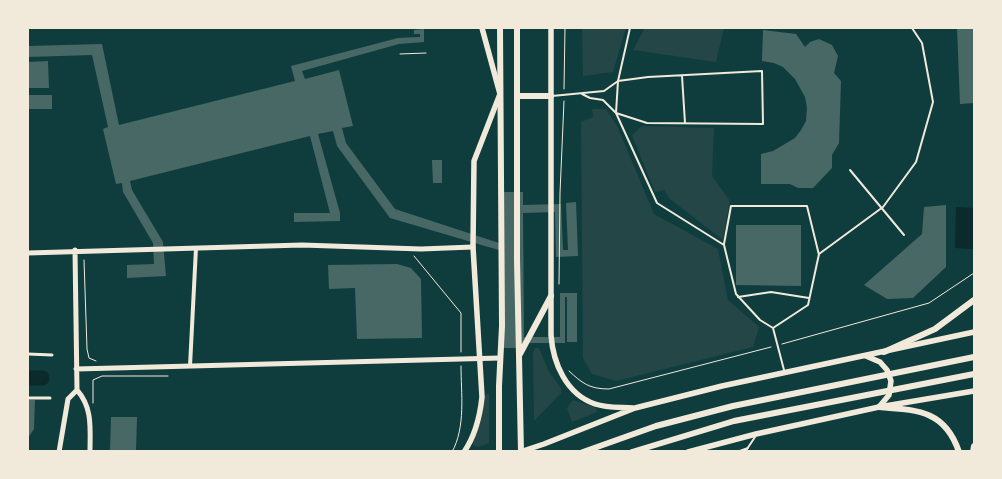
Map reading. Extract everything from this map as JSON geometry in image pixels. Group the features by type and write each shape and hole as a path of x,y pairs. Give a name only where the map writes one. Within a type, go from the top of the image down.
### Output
{"main road":[{"path":"464,452 481,412 482,397 473,247 474,161 500,94 482,28"},
{"path":"499,452 502,326 500,28"},
{"path":"517,28 520,451 544,444 635,408 974,332"},
{"path":"551,28 552,348 556,365 564,380 582,397 593,403 606,406 635,408"},
{"path":"517,96 551,96"},
{"path":"519,355 551,296"},
{"path":"884,352 935,329 974,300"},
{"path":"866,356 880,362 887,370 891,381 889,395 878,407"},
{"path":"583,452 656,426 733,406 974,357"},
{"path":"632,452 734,421 974,374"},
{"path":"688,452 756,434 878,407 974,390"},
{"path":"878,407 918,410 933,416 945,424 955,440 959,452"},
{"path":"973,452 974,446"}],"street":[{"path":"28,253 75,250 302,245 422,249 473,247"},
{"path":"190,366 196,248"},
{"path":"75,250 77,390 83,397 89,412 90,452"},
{"path":"28,354 52,355"},
{"path":"76,369 500,358"},
{"path":"59,452 68,399 77,390"},
{"path":"28,398 50,398"}],"lane":[{"path":"616,113 618,81 630,28"},
{"path":"819,255 881,209 916,162 933,102 922,43 912,28"},
{"path":"551,96 604,91 618,81 682,75 762,71 763,124 647,123 616,113"},
{"path":"682,75 685,123"},
{"path":"582,94 590,98 603,100 616,113 657,203 724,245"},
{"path":"850,170 904,236"},
{"path":"773,328 808,305 819,255 807,206 731,206 724,245 736,294 760,320 773,328 785,373"},
{"path":"738,296 771,292 809,298"},
{"path":"745,452 756,434"},
{"path":"737,452 748,448"}],"path":[{"path":"559,288 564,28"},
{"path":"400,54 426,53"},
{"path":"412,253 461,313 462,411 456,444 452,452"},
{"path":"84,260 87,349 90,358 100,362"},
{"path":"569,371 585,385 609,389 778,346 929,303 974,273"},
{"path":"93,403 93,380 102,376 168,376"}],"shaded area":[{"path":"582,28 626,28 613,72 583,76"},
{"path":"645,28 724,28 716,62 633,50"},
{"path":"592,109 606,109 617,126 654,214 718,249 728,300 759,327 753,347 616,381 592,374 583,358 581,122 593,117"},
{"path":"642,126 714,128 712,176 730,201 723,240 670,199 664,190 655,192 632,135"},
{"path":"956,207 974,208 974,249 955,248"},
{"path":"535,348 539,348 549,372 561,388 561,393 534,421 533,352"},
{"path":"489,393 489,443 479,447 473,445 485,395"},
{"path":"573,400 596,408 597,412 572,422 567,408"}],"building":[{"path":"957,28 974,28 974,103 960,104"},
{"path":"424,29 424,42 399,44 302,71 305,79 339,70 353,126 342,128 346,143 395,209 502,244 501,192 523,192 523,205 561,204 563,250 568,250 566,203 576,202 578,256 556,257 555,212 523,213 524,337 560,337 560,293 577,293 577,342 567,342 567,297 565,297 565,343 524,343 524,348 502,348 502,251 390,218 337,146 333,131 318,134 340,213 340,221 294,222 294,213 330,213 310,136 130,181 132,190 163,242 166,276 127,278 127,265 154,264 153,243 123,192 122,183 116,184 103,129 108,127 92,55 28,57 28,46 102,44 119,125 295,81 291,66 398,38 420,37 420,34 414,34 414,30"},
{"path":"763,30 796,34 805,47 810,42 819,39 832,45 838,56 834,73 841,81 839,143 832,155 832,168 813,188 798,188 790,184 761,184 761,154 773,151 795,138 806,121 807,108 805,97 795,79 783,67 762,61"},
{"path":"48,61 49,88 28,88 28,62"},
{"path":"28,95 52,95 52,109 28,109"},
{"path":"432,160 442,160 442,183 433,183"},
{"path":"946,205 946,267 913,298 887,299 864,285 922,234 924,207"},
{"path":"736,225 801,225 801,286 736,285"},
{"path":"397,264 411,268 421,279 422,338 357,339 355,288 329,289 328,265"},
{"path":"28,400 35,400 34,429 28,438"},
{"path":"111,417 137,417 136,452 110,452"}],"waterway":[{"path":"28,378 42,378"}]}
